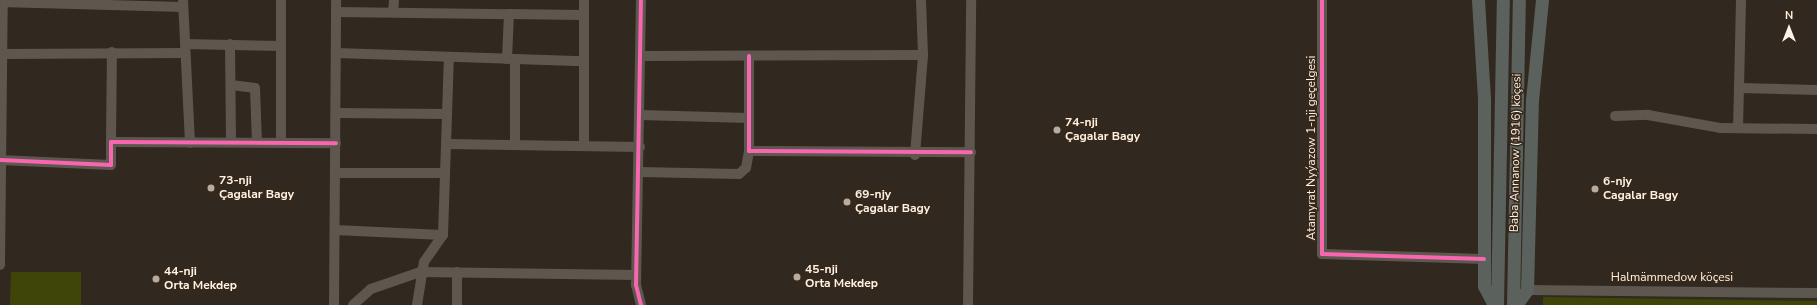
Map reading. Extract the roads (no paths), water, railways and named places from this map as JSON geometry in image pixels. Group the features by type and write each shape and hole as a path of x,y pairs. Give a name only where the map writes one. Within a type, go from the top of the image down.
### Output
{"main road":[{"path":"1478,0 1484,99 1484,286 1494,305"},
{"name":"Baba Annanow (1916) köçesi","path":"1497,305 1503,0"},
{"name":"Baba Annanow (1916) köçesi","path":"1514,305 1519,0"},
{"path":"1514,305 1527,290 1532,100 1542,0"}],"street":[{"path":"281,0 281,142"},
{"path":"334,305 336,0"},
{"path":"394,0 394,12"},
{"path":"584,0 584,146"},
{"path":"641,0 640,147 636,276 641,305"},
{"path":"915,155 923,55 921,0"},
{"path":"968,305 972,0"},
{"name":"Atamyrat Nyýazow 1-nji geçelgesi","path":"1322,0 1322,254 1484,259"},
{"path":"1738,128 1741,0"},
{"path":"0,265 0,160 3,54 2,2 183,4 190,143"},
{"path":"336,12 584,15"},
{"path":"509,14 515,145"},
{"path":"3,54 112,52 230,44 281,46"},
{"path":"230,44 231,142"},
{"path":"0,160 111,165 112,52"},
{"path":"336,53 583,61"},
{"path":"641,56 923,55"},
{"path":"639,172 739,174 746,168 749,118 749,56"},
{"path":"417,305 420,272 443,235 449,57"},
{"path":"231,85 255,88 257,142"},
{"path":"1739,88 1817,90"},
{"path":"336,113 447,114"},
{"path":"640,115 749,118"},
{"path":"1615,116 1648,116 1662,121 1738,128 1817,129"},
{"path":"111,142 336,143"},
{"path":"447,144 640,147"},
{"path":"748,151 915,155 971,152"},
{"path":"336,173 444,173"},
{"path":"335,230 443,235"},
{"path":"353,305 371,289 420,272 636,276"},
{"path":"457,305 458,272"},
{"name":"Halmämmedow köçesi","path":"1527,290 1817,293"}],"place":[{"name":"74-nji Çagalar Bagy","path":"1057,130"},
{"name":"73-nji Çagalar Bagy","path":"211,188"},
{"name":"6-njy Cagalar Bagy","path":"1595,189"},
{"name":"69-njy Çagalar Bagy","path":"847,202"},
{"name":"45-nji Orta Mekdep","path":"797,277"},
{"name":"44-nji Orta Mekdep","path":"156,279"}]}
